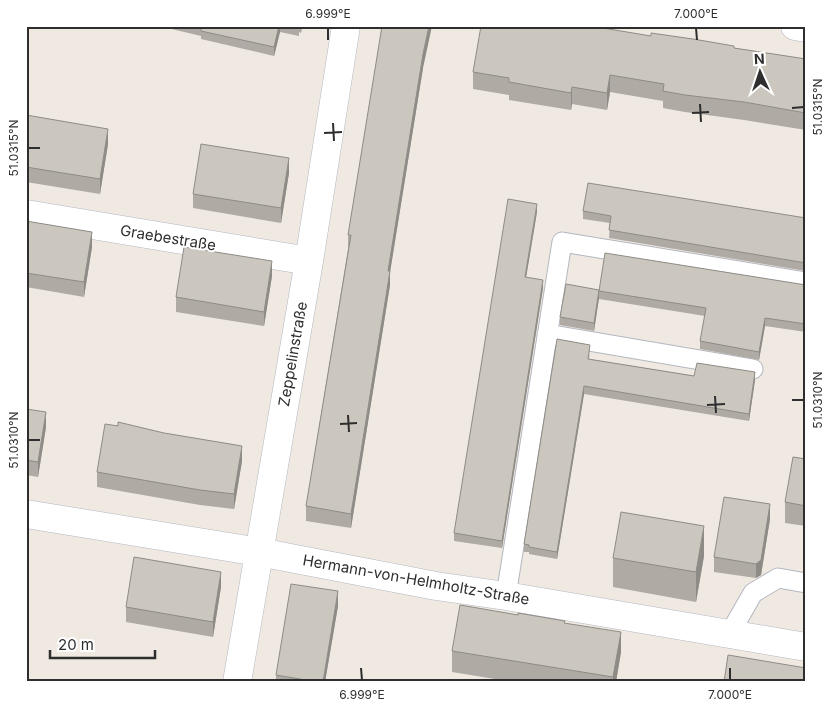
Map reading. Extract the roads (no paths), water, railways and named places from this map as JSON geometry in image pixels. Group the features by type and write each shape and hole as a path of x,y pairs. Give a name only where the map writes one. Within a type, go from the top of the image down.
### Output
{"street":[{"name":"Zeppelinstraße","path":"237,682 309,262 346,26"},
{"path":"795,26 806,28"},
{"name":"Graebestraße","path":"26,214 309,262"},
{"name":"Hermann-von-Helmholtz-Straße","path":"26,514 259,552 436,586 506,596 806,647"}],"lane":[{"path":"506,596 562,242 806,282"},
{"path":"547,334 753,369"},
{"path":"730,633 753,593 778,578 806,583"}]}
